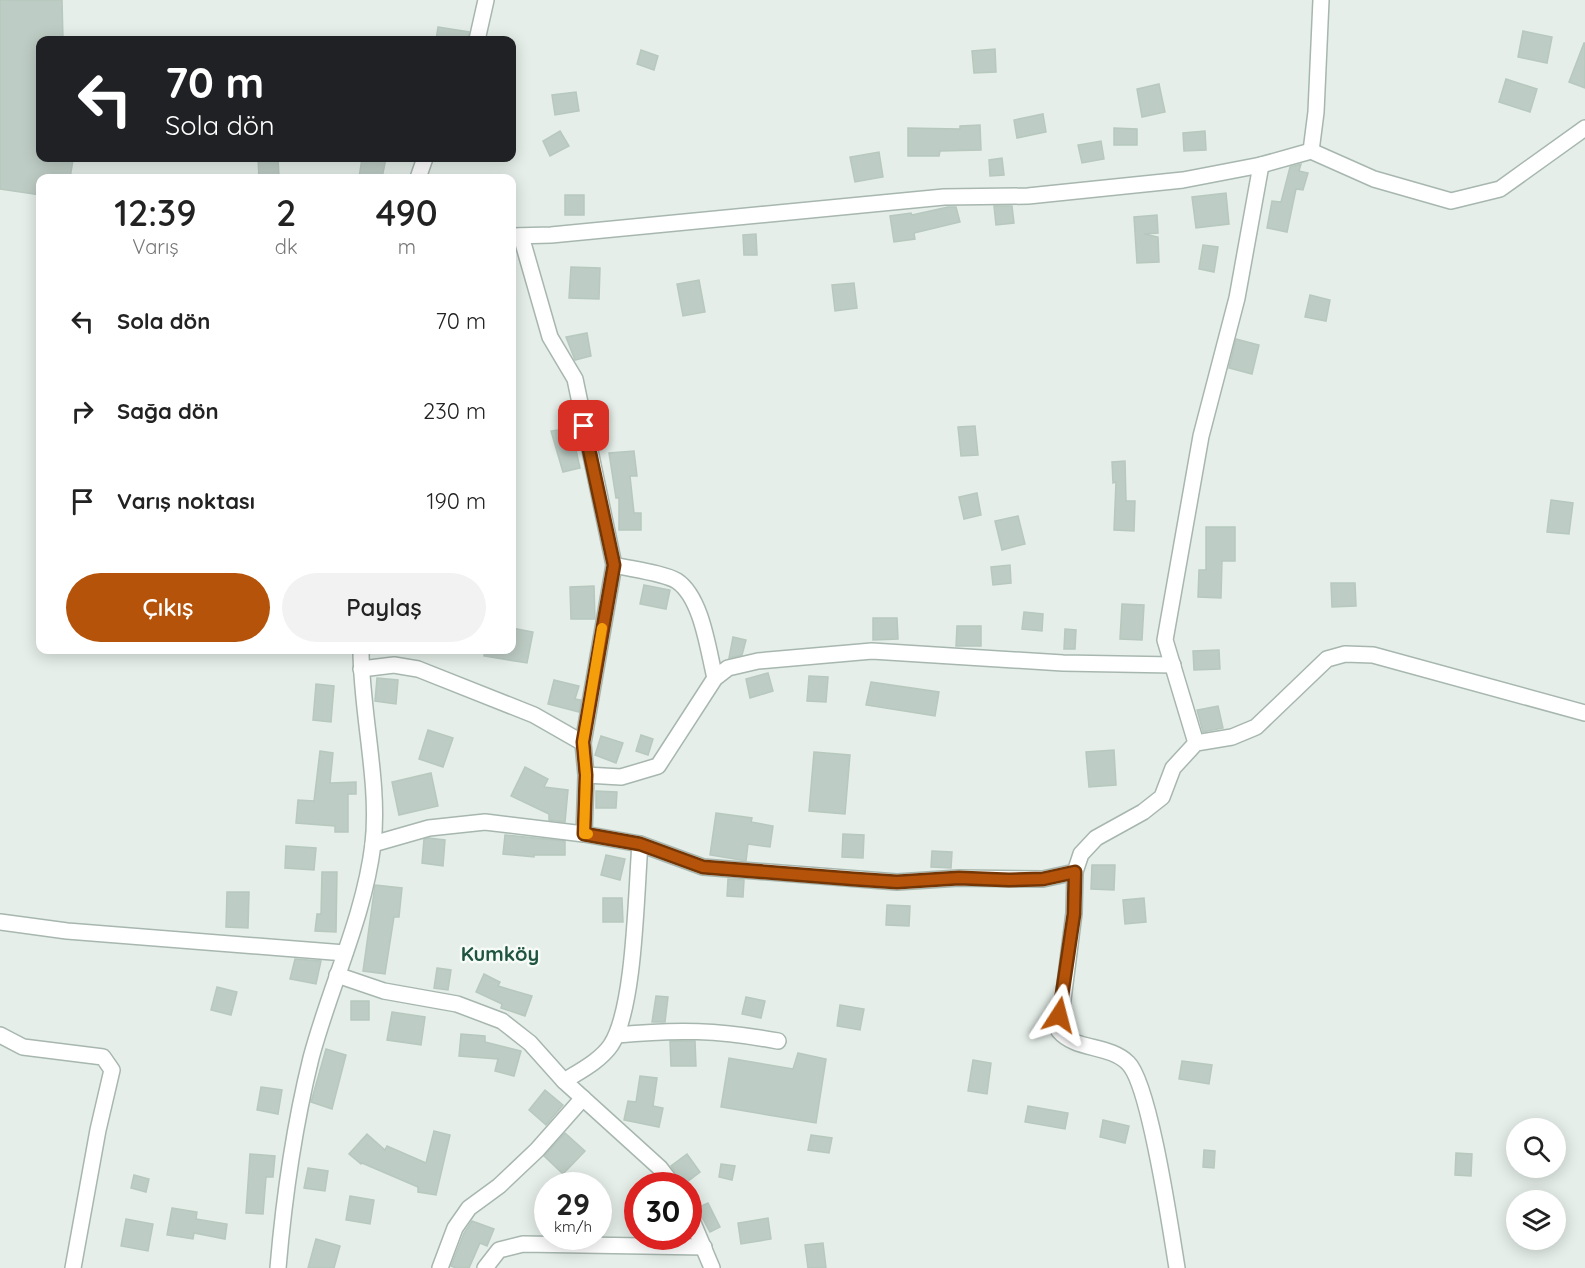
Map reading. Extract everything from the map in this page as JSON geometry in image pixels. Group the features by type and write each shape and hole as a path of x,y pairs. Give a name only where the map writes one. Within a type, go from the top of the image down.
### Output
{"street":[{"path":"478,36 486,0"},
{"path":"1311,151 1316,112 1321,0"},
{"path":"584,834 586,775 583,742 614,565 574,379 550,337 516,236 551,235 944,197 1028,196 1183,180 1261,165 1311,151 1374,179 1450,201 1500,189 1585,128"},
{"path":"1196,743 1165,640 1201,436 1237,298 1261,165"},
{"path":"614,565 675,580 692,596 706,638 715,678"},
{"path":"586,775 621,777 658,766 715,678 728,668 758,661 872,651 1062,663 1173,665"},
{"path":"278,1268 284,1199 295,1130 312,1057 357,917 373,844 374,808 361,654"},
{"path":"1177,1268 1149,1118 1130,1064 1117,1055 1067,1040 1059,1031 1074,914 1075,872 1081,854 1096,838 1143,812 1162,797 1173,768 1196,743 1232,737 1256,727 1327,659 1344,654 1373,655 1585,713"},
{"path":"361,669 394,665 418,669 534,715 583,742"},
{"path":"373,844 460,823 485,822 584,834 640,844 703,867 897,882 959,878 1043,879 1075,872"},
{"path":"564,1081 592,1064 610,1047 623,1020 640,844"},
{"path":"0,922 67,931 345,953"},
{"path":"337,975 384,991 458,1004 502,1021 530,1043 564,1081 663,1172"},
{"path":"617,1035 673,1029 728,1032 778,1041"},
{"path":"0,1035 23,1047 103,1057 112,1070 98,1130 73,1268"},
{"path":"440,1268 455,1228 469,1208 499,1186 537,1150 583,1098"},
{"path":"702,1243 712,1268"},
{"path":"485,1268 499,1250 523,1244 704,1248"}],"building":[{"path":"0,0 62,0 63,36 36,36 36,162 73,162 71,174 36,174 36,194 0,189"},
{"path":"438,27 469,32 468,36 437,36"},
{"path":"1523,31 1552,37 1547,63 1518,57"},
{"path":"1585,43 1585,88 1569,82"},
{"path":"995,49 996,72 974,73 972,51"},
{"path":"641,50 658,56 654,70 637,64"},
{"path":"1506,79 1537,89 1530,112 1499,102"},
{"path":"1159,84 1165,112 1142,117 1137,89"},
{"path":"576,92 579,111 555,115 552,95"},
{"path":"1043,114 1046,132 1017,138 1014,120"},
{"path":"980,125 981,150 940,151 939,156 908,156 908,128 960,129 960,126"},
{"path":"1114,128 1137,129 1137,145 1114,145"},
{"path":"560,131 569,146 550,156 543,141"},
{"path":"1205,131 1206,150 1184,151 1183,133"},
{"path":"1101,141 1104,159 1082,163 1078,145"},
{"path":"879,152 883,177 855,182 850,157"},
{"path":"1002,158 1004,175 990,176 989,160"},
{"path":"258,162 278,162 279,174 259,174"},
{"path":"361,162 385,162 383,174 360,174"},
{"path":"1301,164 1299,171 1308,173 1303,190 1296,189 1287,232 1267,228 1272,201 1281,202 1290,167"},
{"path":"1226,193 1229,224 1196,228 1192,197"},
{"path":"565,195 584,195 584,215 565,215"},
{"path":"994,206 1012,206 1014,223 996,225"},
{"path":"956,207 960,222 914,233 915,239 894,242 890,216 911,213 912,215"},
{"path":"1157,215 1158,233 1144,234 1158,237 1159,262 1137,263 1134,217"},
{"path":"756,234 757,255 744,255 743,235"},
{"path":"1203,245 1218,247 1214,272 1199,269"},
{"path":"571,267 600,268 599,299 569,298"},
{"path":"699,280 705,312 683,316 677,284"},
{"path":"854,283 857,308 835,311 832,285"},
{"path":"1310,295 1330,300 1326,321 1305,317"},
{"path":"587,333 591,356 575,360 566,337"},
{"path":"1236,339 1259,345 1252,374 1229,368"},
{"path":"975,426 978,455 961,456 958,427"},
{"path":"571,428 580,468 563,472 551,431"},
{"path":"634,451 637,476 630,476 634,513 641,513 641,530 619,530 619,498 616,498 609,453"},
{"path":"1125,461 1126,501 1135,501 1134,531 1114,530 1116,482 1113,483 1112,462"},
{"path":"977,493 981,515 964,519 959,497"},
{"path":"1551,500 1573,503 1569,534 1547,532"},
{"path":"1018,516 1025,544 1002,550 995,521"},
{"path":"1206,527 1235,527 1235,561 1222,561 1221,598 1198,597 1199,570 1206,570"},
{"path":"1010,565 1011,583 993,585 991,567"},
{"path":"1331,583 1355,583 1356,606 1332,607"},
{"path":"644,585 670,590 666,609 640,604"},
{"path":"594,586 595,619 571,619 570,587"},
{"path":"1122,604 1144,605 1142,640 1120,639"},
{"path":"1024,612 1043,614 1042,631 1022,629"},
{"path":"873,618 897,618 898,639 873,640"},
{"path":"957,626 981,626 981,646 956,646"},
{"path":"516,629 533,632 527,663 484,656 484,654 516,654"},
{"path":"1065,629 1076,630 1075,649 1064,649"},
{"path":"733,637 746,640 742,655 729,658"},
{"path":"1219,650 1220,669 1194,670 1193,651"},
{"path":"768,673 773,691 750,698 746,679"},
{"path":"809,676 828,677 826,702 807,701"},
{"path":"377,678 398,680 396,704 375,701"},
{"path":"554,680 579,686 575,699 581,700 579,712 548,704"},
{"path":"871,682 939,692 935,716 866,705"},
{"path":"316,684 334,686 331,722 313,720"},
{"path":"1218,706 1223,728 1203,732 1197,710"},
{"path":"428,730 453,738 443,767 419,759"},
{"path":"641,735 653,739 648,755 636,751"},
{"path":"601,736 623,743 616,763 595,755"},
{"path":"1114,750 1116,785 1089,787 1086,752"},
{"path":"320,751 333,753 330,783 356,782 356,794 348,794 348,832 335,832 335,826 296,823 298,800 314,801"},
{"path":"814,752 850,755 845,814 809,811"},
{"path":"525,767 548,779 544,787 568,790 565,822 549,820 549,814 511,796"},
{"path":"431,773 438,806 399,815 392,782"},
{"path":"596,791 617,792 616,808 596,808"},
{"path":"716,813 752,818 751,822 773,826 770,847 748,844 746,861 710,855"},
{"path":"843,834 864,835 863,858 842,857"},
{"path":"505,835 565,841 565,855 534,855 534,857 503,854"},
{"path":"424,839 445,840 443,866 422,863"},
{"path":"286,846 316,848 314,870 285,868"},
{"path":"932,851 952,852 951,868 931,867"},
{"path":"606,855 625,859 620,880 601,875"},
{"path":"1092,865 1115,865 1114,890 1091,889"},
{"path":"322,872 337,872 336,932 315,931 317,914 321,914"},
{"path":"728,879 744,880 743,897 727,896"},
{"path":"375,885 402,888 399,917 394,917 385,974 363,971"},
{"path":"227,892 249,892 248,928 226,927"},
{"path":"603,898 622,898 623,922 603,922"},
{"path":"1144,898 1146,922 1125,924 1123,900"},
{"path":"887,905 910,906 909,926 886,925"},
{"path":"295,959 321,961 316,984 290,979"},
{"path":"437,968 451,970 448,990 434,988"},
{"path":"484,974 500,982 498,986 532,996 525,1016 501,1008 502,1004 476,992"},
{"path":"217,987 237,992 231,1015 211,1010"},
{"path":"656,996 668,997 665,1022 652,1022"},
{"path":"746,997 765,1001 761,1018 742,1014"},
{"path":"351,1001 369,1001 369,1020 351,1020"},
{"path":"840,1005 864,1009 860,1030 837,1026"},
{"path":"392,1012 425,1017 421,1045 387,1040"},
{"path":"461,1034 485,1036 485,1042 521,1051 514,1076 495,1071 498,1059 459,1056"},
{"path":"670,1041 695,1041 696,1066 671,1066"},
{"path":"326,1049 346,1055 332,1109 311,1102"},
{"path":"798,1053 826,1059 816,1123 721,1107 729,1058 793,1069"},
{"path":"973,1060 991,1063 987,1094 968,1091"},
{"path":"1182,1061 1212,1065 1209,1084 1179,1079"},
{"path":"640,1076 657,1078 653,1106 663,1108 659,1127 624,1120 628,1101 636,1102"},
{"path":"261,1087 282,1090 278,1114 257,1110"},
{"path":"545,1090 563,1105 546,1125 529,1110"},
{"path":"1028,1106 1068,1113 1065,1129 1025,1122"},
{"path":"1103,1120 1129,1126 1125,1143 1100,1137"},
{"path":"434,1131 450,1135 436,1195 418,1192 418,1187 361,1164 349,1154 367,1134 385,1150 387,1146 426,1163"},
{"path":"565,1133 585,1151 565,1172 561,1172 544,1156"},
{"path":"811,1135 832,1138 829,1153 808,1150"},
{"path":"1204,1150 1215,1151 1214,1168 1203,1167"},
{"path":"1456,1153 1472,1154 1471,1176 1455,1175"},
{"path":"250,1154 275,1156 273,1177 266,1177 263,1214 246,1213"},
{"path":"687,1154 700,1172 675,1172 671,1166"},
{"path":"721,1164 735,1166 732,1180 719,1177"},
{"path":"308,1168 328,1171 325,1191 304,1188"},
{"path":"134,1175 149,1179 146,1192 131,1188"},
{"path":"350,1196 374,1200 370,1224 346,1220"},
{"path":"708,1203 720,1227 710,1232 702,1217 702,1206"},
{"path":"172,1208 197,1212 196,1219 227,1224 225,1239 194,1233 193,1239 167,1235"},
{"path":"768,1218 771,1239 741,1244 738,1223"},
{"path":"126,1219 153,1224 148,1251 121,1246"},
{"path":"472,1221 494,1229 487,1246 480,1243 469,1268 451,1266 464,1233"},
{"path":"316,1239 340,1246 334,1268 308,1268"},
{"path":"823,1243 826,1268 808,1268 805,1245"}],"slow traffic":[{"path":"588,834 584,834 586,775 583,742 602,628"}],"district":[{"name":"Kumköy","path":"500,953"}],"route":[{"path":"584,426 614,565 583,742 586,775 584,834 640,844 703,867 853,879 897,882 959,878 1043,879 1075,872 1074,914 1059,1015"}]}
